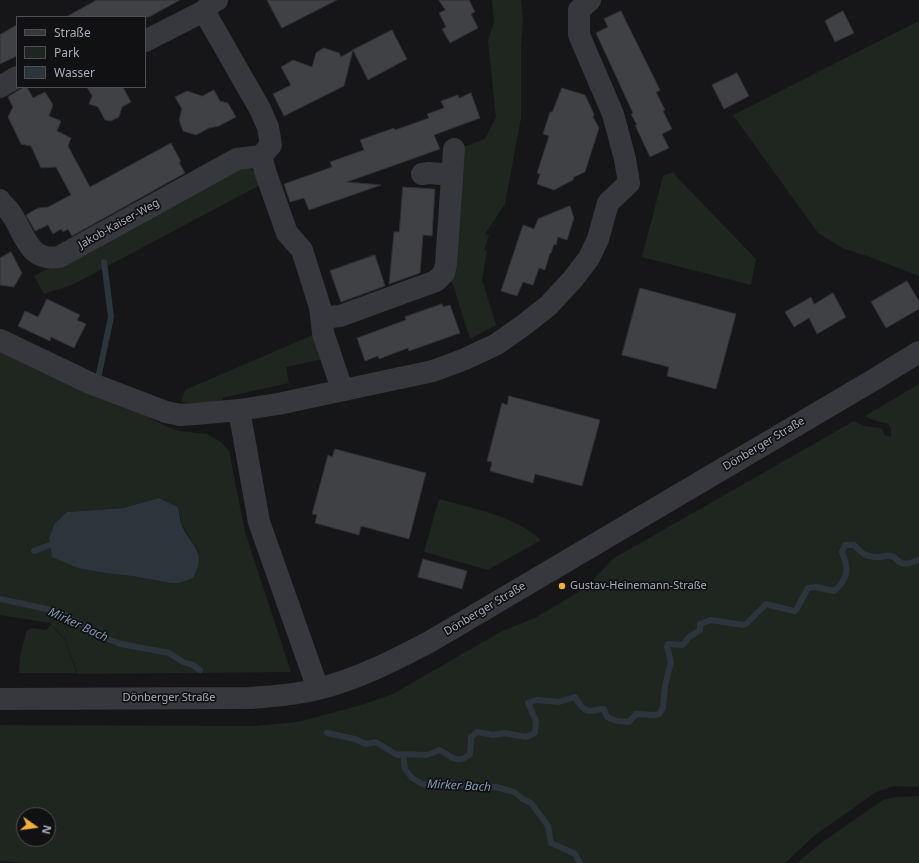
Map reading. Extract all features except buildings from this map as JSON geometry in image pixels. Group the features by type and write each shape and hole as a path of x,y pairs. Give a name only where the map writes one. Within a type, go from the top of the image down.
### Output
{"street":[{"path":"0,340 90,383 166,412 180,414 239,410 278,404 433,370 465,359 497,344 548,306 573,279 589,258 598,239 608,204 629,183 625,159 613,114 579,35 579,10 590,0"},
{"path":"146,40 211,6 240,72 268,127 271,145 261,156 266,174 286,233 302,250 320,307 323,334 342,389"},
{"path":"0,87 16,78"},
{"path":"322,318 340,316 436,281 444,273 446,264 454,149"},
{"name":"Jakob-Kaiser-Weg","path":"0,200 10,212 30,247 36,254 46,258 59,257 238,159 261,156"},
{"path":"422,174 429,173 452,175"},
{"name":"Dönberger Straße","path":"0,699 251,698 290,695 318,690 366,673 431,641 919,352"},
{"path":"239,410 259,522 318,690"}],"green space":[{"path":"492,0 521,0 523,21 521,47 521,118 505,204 485,234 489,235 484,250 487,251 482,280 496,325 470,339 450,275 461,148 485,139 496,117 488,41 494,22"},
{"path":"919,21 919,276 867,256 844,249 818,233 733,115"},
{"path":"245,167 255,173 262,184 72,285 44,294 34,276 236,169"},
{"path":"672,172 756,259 751,285 642,257 663,176"},
{"path":"315,334 323,359 286,367 289,383 222,398 223,401 201,404 181,402 185,390"},
{"path":"0,350 168,427 179,431 207,434 221,442 229,451 245,532 291,672 78,674 65,639 50,623 0,615","holes":["159,498 178,507 182,525 199,552 179,583 170,583 78,568 50,550 49,538 54,524 67,512 123,508"]},
{"path":"919,384 919,787 894,786 876,792 814,836 785,863 24,863 0,861 0,725 253,726 298,722 361,705 393,694 502,631 535,618 585,588 614,558 854,421 864,426 881,428 884,435 891,437 891,429 888,424 865,416"},
{"path":"439,499 493,514 519,524 541,540 488,570 424,552"},
{"path":"51,625 65,640 77,673 19,673 20,656 27,630 32,628 46,630"},
{"path":"919,796 919,863 797,863 821,843 883,800 895,797"}],"water":[{"path":"159,498 178,507 182,526 197,550 199,562 193,578 179,583 170,583 78,568 52,557 49,538 54,524 67,512 123,508"}],"waterway":[{"path":"99,374 111,317 104,262"},
{"path":"34,551 50,545"},
{"path":"403,754 427,755 440,750 455,759 462,759 470,754 471,737 477,732 493,735 505,733 526,737 535,733 536,721 528,703 536,700 559,702 575,697 586,710 591,711 604,709 607,717 617,721 629,722 636,714 659,714 663,708 665,686 671,662 667,647 668,644 683,645 688,638 700,630 700,624 711,620 743,625 746,624 766,604 794,611 796,610 808,588 816,587 834,591 843,582 846,573 846,563 842,552 845,545 854,545 860,551 869,556 892,556 903,564 908,564 919,560"},
{"name":"Mirker Bach","path":"0,599 56,611 85,626 87,631 121,644 169,653 200,670"},
{"name":"Mirker Bach","path":"327,733 355,739 366,744 376,742 397,755 403,754 405,769 412,778 422,784 437,787 451,783 471,787 496,787 514,792 531,803 548,826 551,843 575,854 580,863"}],"place":[{"name":"Gustav-Heinemann-Straße","path":"562,586"}]}
